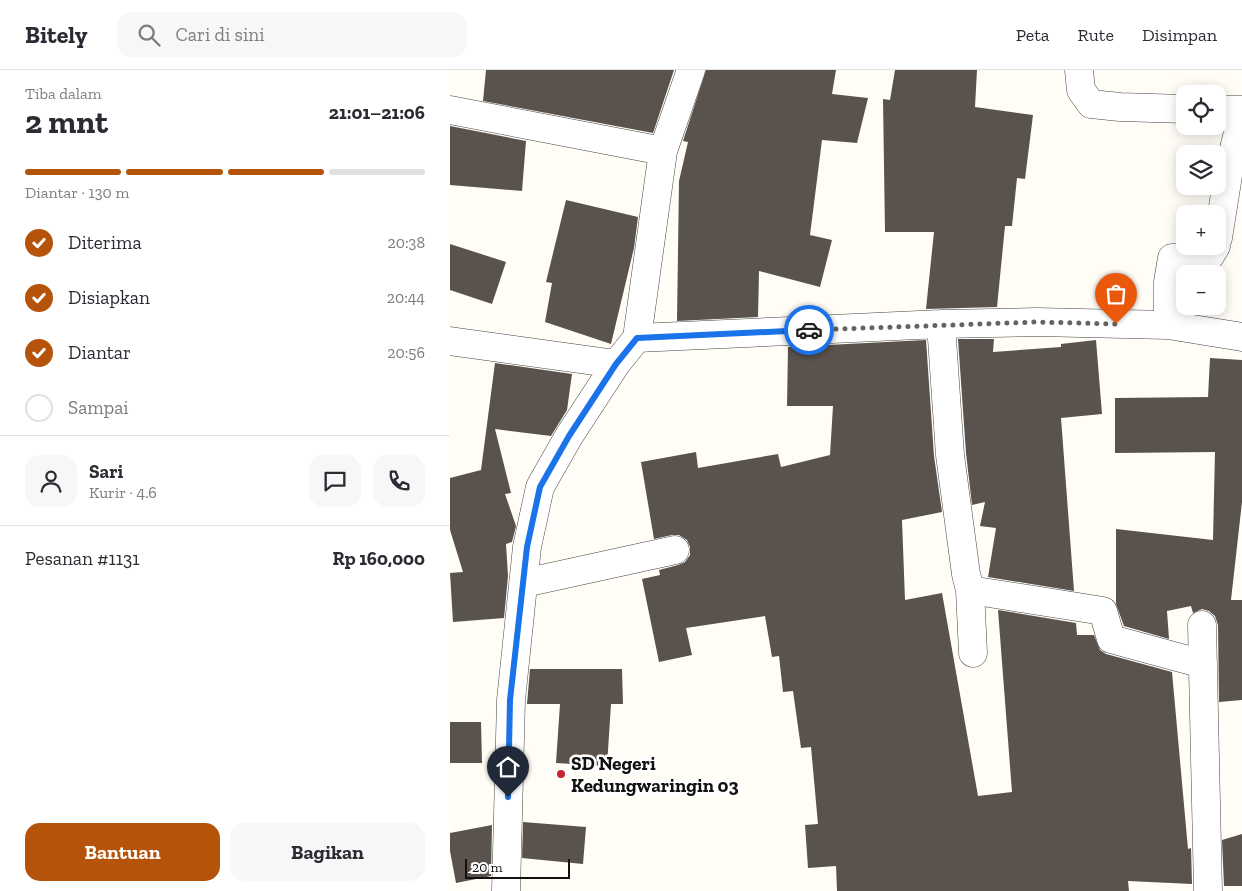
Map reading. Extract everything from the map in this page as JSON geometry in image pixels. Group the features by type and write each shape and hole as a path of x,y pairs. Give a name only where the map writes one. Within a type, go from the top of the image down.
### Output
{"street":[{"path":"506,891 510,700 527,547 540,487 569,436 616,364 637,338 663,151 691,70"},
{"path":"1079,70 1081,90 1091,104 1176,109"},
{"path":"450,110 663,151"},
{"path":"1226,110 1242,110"},
{"path":"1223,205 1229,168 1242,116"},
{"path":"1168,325 1168,282 1172,258 1201,258 1211,255"},
{"path":"637,338 941,324 1037,322 1168,325 1242,337"},
{"path":"941,324 950,455 966,574 970,590 973,654"},
{"path":"450,341 616,364"},
{"path":"524,583 675,550"},
{"path":"970,590 1104,611 1111,639 1203,664"},
{"path":"1202,625 1208,891"}],"building":[{"path":"486,70 674,70 653,133 483,101"},
{"path":"706,70 836,70 832,94 868,98 857,143 822,140 810,235 832,240 820,287 759,271 758,317 677,321 679,181 688,142 683,141"},
{"path":"895,70 977,70 975,107 1033,115 1025,179 1017,178 1012,226 1005,226 997,307 926,309 934,232 885,232 883,99 890,100"},
{"path":"450,126 526,141 522,191 450,185"},
{"path":"566,200 638,217 634,248 611,344 545,322 552,283 546,282"},
{"path":"450,244 506,262 492,304 450,290"},
{"path":"958,339 994,339 993,352 1061,347 1061,344 1096,340 1102,414 1061,418 1074,591 988,577 996,528 980,526 985,502 972,505 966,453"},
{"path":"926,340 934,456 942,512 902,520 905,600 942,593 978,796 1012,792 998,610 1076,623 1077,635 1094,635 1100,650 1106,654 1172,672 1188,849 1191,848 1192,884 1128,881 1129,891 837,891 836,866 808,868 805,825 818,824 811,747 801,748 793,691 783,692 779,656 772,657 765,616 686,628 692,655 659,662 642,579 660,575 659,570 685,562 690,555 690,547 687,540 679,535 654,539 641,462 696,452 698,468 778,454 781,467 830,455 833,406 787,406 788,347"},
{"path":"1210,358 1242,360 1242,502 1231,600 1242,600 1242,700 1219,702 1218,625 1215,616 1209,611 1202,609 1193,613 1191,606 1167,611 1169,639 1124,626 1116,604 1116,529 1213,540 1215,452 1115,453 1115,398 1208,397"},
{"path":"495,363 572,374 567,410 551,436 495,429 511,493 505,494 516,526 512,542 506,544 508,576 504,618 453,622 450,573 463,572 450,530 450,478 481,470"},
{"path":"530,669 622,669 623,704 611,704 607,766 556,763 560,704 527,704"},
{"path":"450,722 481,722 482,763 450,763"},
{"path":"523,822 586,827 583,864 522,858"},
{"path":"492,825 491,876 456,883 450,851 450,833"},
{"path":"1242,834 1242,886 1224,886 1222,840"}],"way so far":[{"path":"809,330 1037,322 1116,324"}],"place":[{"name":"SD Negeri Kedungwaringin 03","path":"561,774"}],"route":[{"path":"508,797 510,700 527,547 540,487 569,436 616,364 637,338 809,330"}]}
